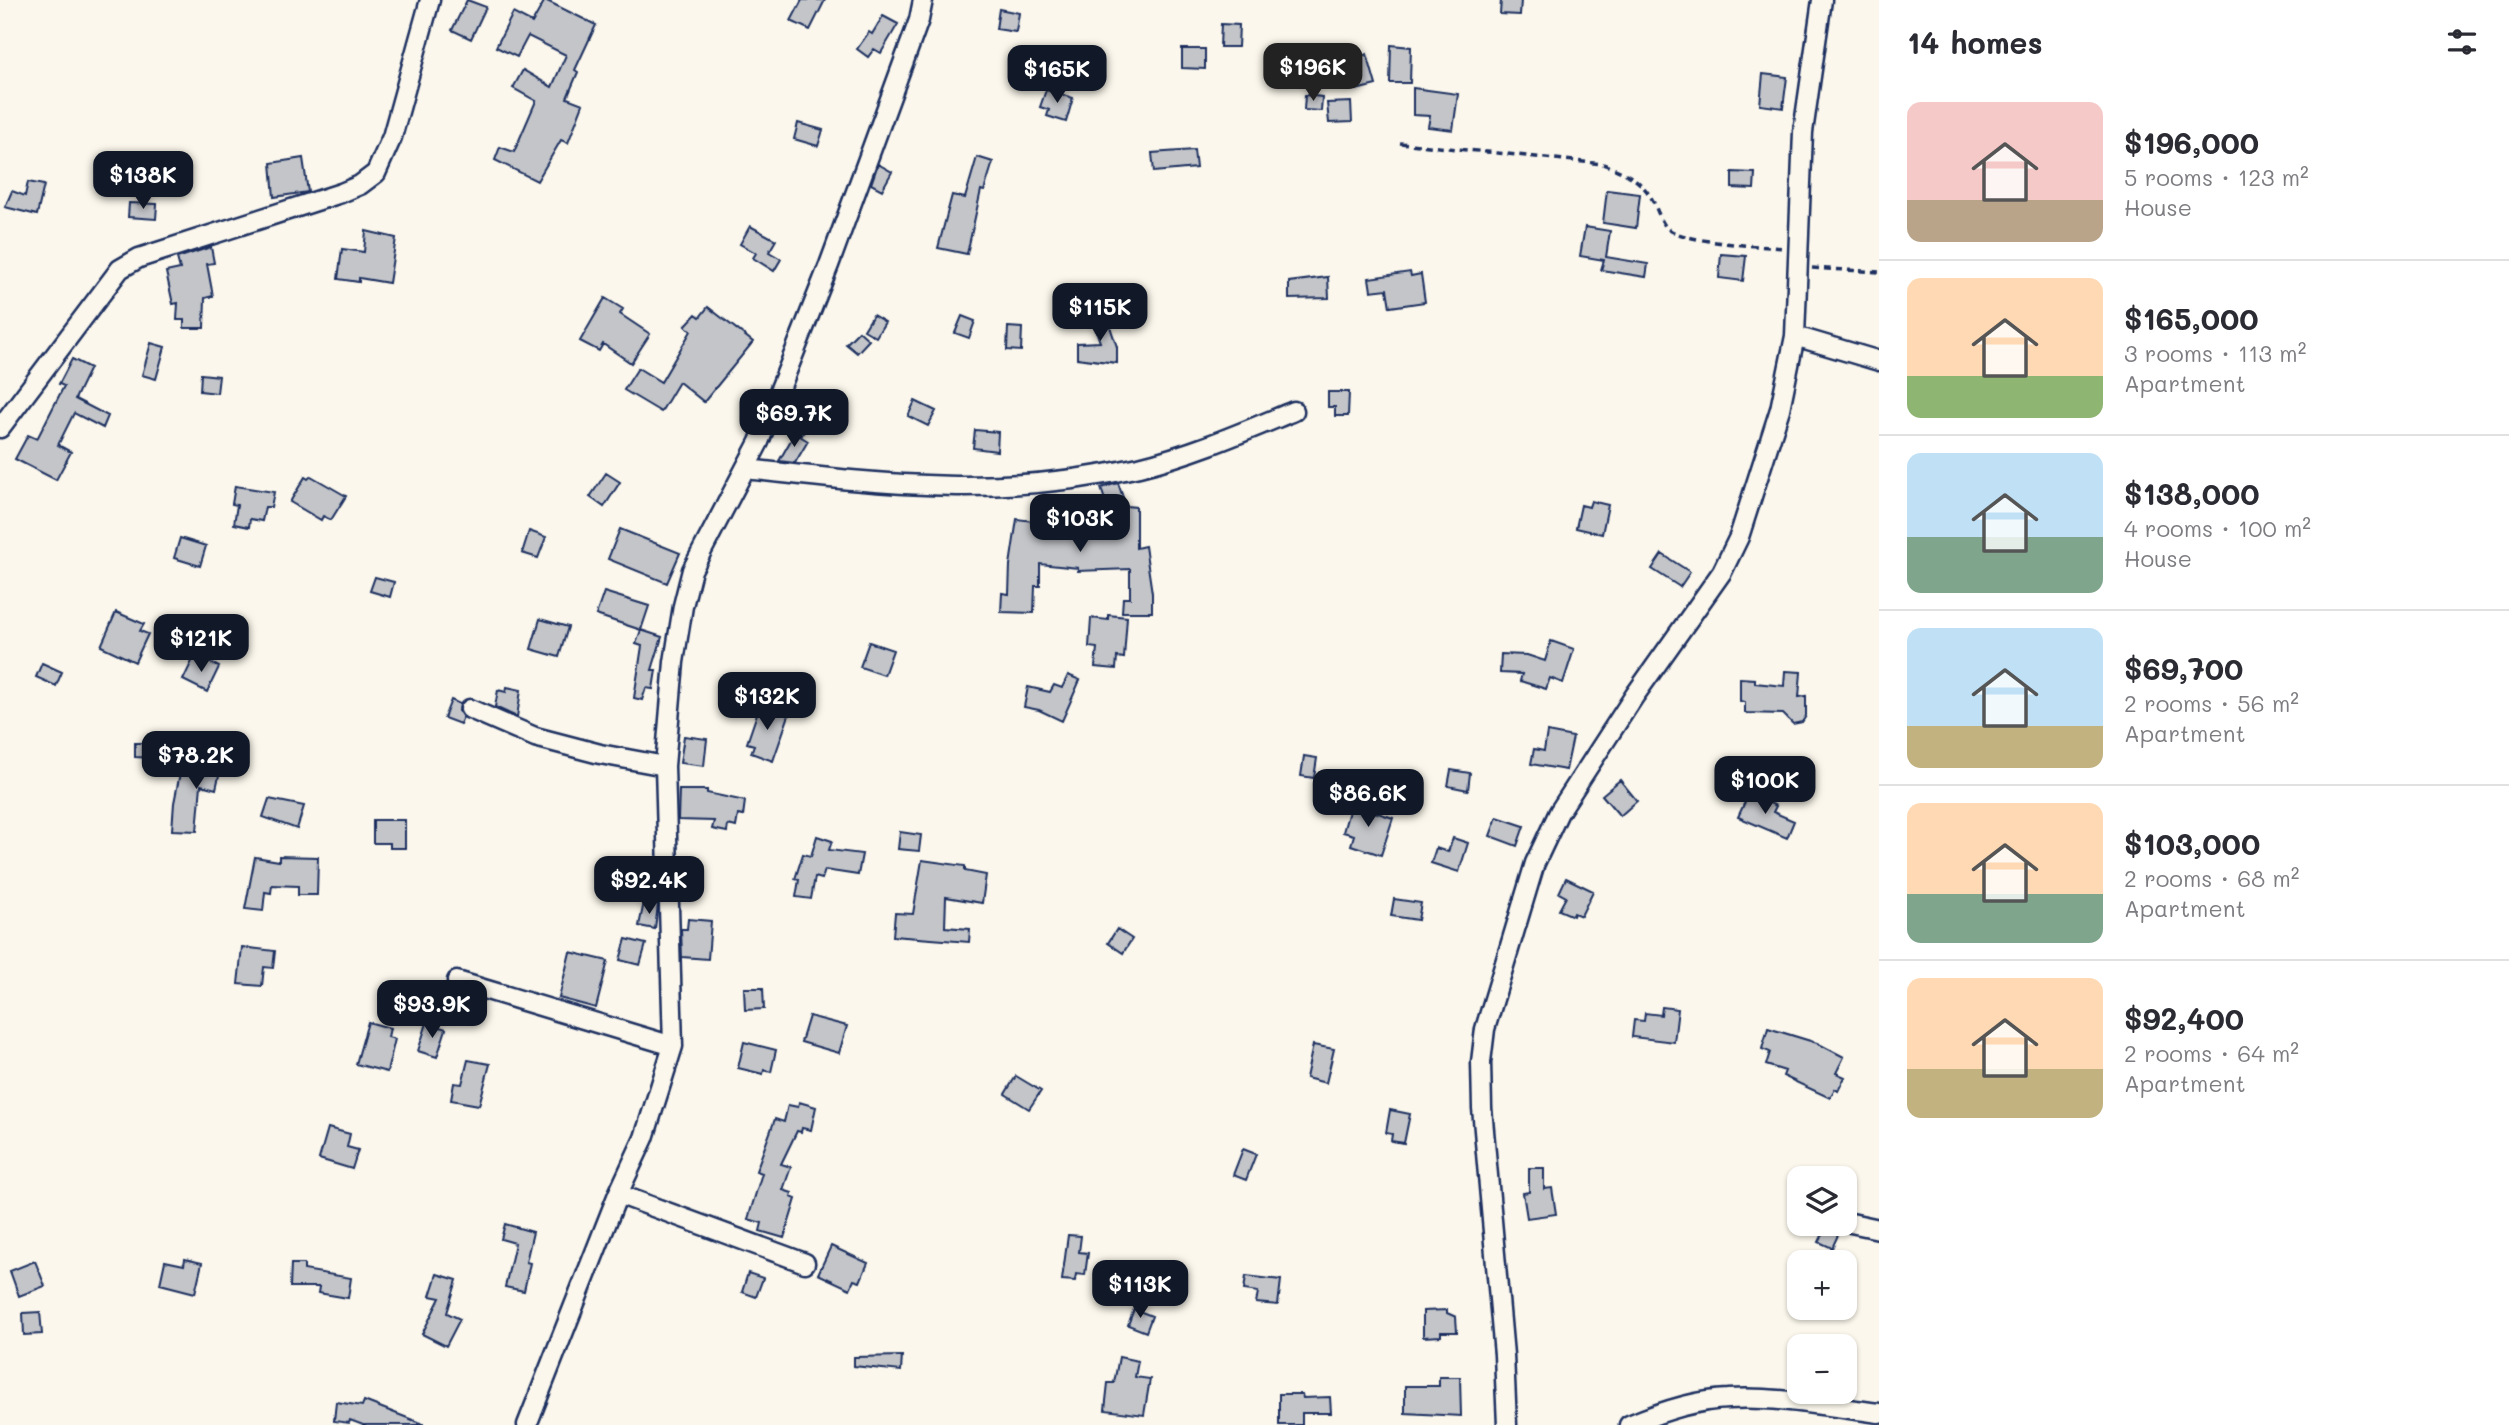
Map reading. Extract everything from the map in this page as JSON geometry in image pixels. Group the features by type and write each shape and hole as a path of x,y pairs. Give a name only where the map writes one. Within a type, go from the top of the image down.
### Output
{"street":[{"path":"0,428 120,269 139,258 341,193 360,185 376,173 392,137 430,0"},
{"path":"527,1425 618,1194 644,1138 673,1046 665,765 674,662 692,570 746,469 829,265 919,20 923,0"},
{"path":"1507,1425 1482,1108 1481,1062 1485,1028 1535,863 1559,812 1635,695 1732,556 1780,408 1795,336 1803,132 1822,0"},
{"path":"1795,336 1879,361"},
{"path":"746,469 882,485 979,488 1046,482 1138,467 1190,452 1294,411"},
{"path":"470,709 535,737 600,754 665,765"},
{"path":"457,981 673,1046"},
{"path":"618,1194 805,1263"},
{"path":"1857,1224 1879,1229"},
{"path":"1629,1425 1676,1409 1726,1399 1756,1398 1879,1413"}],"path":[{"path":"1400,143 1578,159 1604,164 1630,174 1648,191 1667,228 1682,235 1879,272"}],"building":[{"path":"467,0 486,7 471,39 452,30"},
{"path":"545,0 596,25 575,70 578,72 567,98 583,104 568,143 561,140 537,181 495,160 500,147 514,152 536,101 513,88 523,70 552,87 566,55 528,36 517,57 496,47 513,13 532,23"},
{"path":"802,0 825,0 810,30 791,21"},
{"path":"1501,0 1521,0 1520,15 1500,14"},
{"path":"999,9 1019,13 1016,32 996,29"},
{"path":"883,16 898,24 881,53 874,49 868,57 857,49 869,32 872,34"},
{"path":"1221,24 1239,25 1238,47 1220,47"},
{"path":"1391,45 1411,47 1410,83 1390,83"},
{"path":"1182,49 1205,49 1205,69 1182,68"},
{"path":"1367,54 1376,85 1356,90 1348,60"},
{"path":"1763,74 1787,77 1783,108 1760,105"},
{"path":"1413,88 1458,94 1453,130 1428,127 1430,116 1413,115"},
{"path":"1046,90 1073,98 1066,122 1047,116 1049,110 1040,107"},
{"path":"1305,95 1322,97 1321,111 1304,110"},
{"path":"1351,102 1352,122 1329,123 1327,103"},
{"path":"798,123 823,130 818,146 794,139"},
{"path":"1194,150 1196,168 1154,172 1152,153"},
{"path":"977,157 993,162 984,191 981,190 967,254 938,248 952,195 965,198"},
{"path":"303,158 308,192 274,197 271,163"},
{"path":"878,164 892,172 882,190 871,184"},
{"path":"1732,172 1755,173 1754,189 1732,188"},
{"path":"28,182 44,185 37,215 5,207 12,191 25,196"},
{"path":"1607,190 1640,194 1636,228 1603,223"},
{"path":"129,203 157,204 156,219 128,217"},
{"path":"750,226 776,240 769,252 781,259 774,271 753,258 756,253 740,244"},
{"path":"1585,227 1610,231 1606,257 1648,264 1646,277 1601,270 1604,260 1580,256"},
{"path":"366,231 396,238 389,283 359,278 359,282 338,279 342,249 364,252"},
{"path":"211,247 214,263 207,264 213,296 205,298 204,328 184,328 184,320 177,320 178,303 173,304 166,272 180,269 177,258"},
{"path":"1721,254 1746,256 1743,281 1719,278"},
{"path":"1410,272 1411,276 1421,274 1425,302 1390,307 1387,289 1371,291 1369,278"},
{"path":"1328,277 1329,298 1289,299 1289,282"},
{"path":"605,298 623,309 620,314 650,334 631,363 603,344 599,351 580,341"},
{"path":"708,307 753,342 704,402 679,382 661,412 624,390 638,368 661,382 691,331 685,326 696,314 700,317"},
{"path":"1105,312 1117,347 1117,363 1077,358 1077,343 1100,342 1091,317"},
{"path":"873,315 885,322 876,337 864,330"},
{"path":"962,316 975,321 969,338 955,333"},
{"path":"1008,327 1022,328 1021,351 1007,350"},
{"path":"859,331 869,340 857,353 846,344"},
{"path":"151,343 165,347 156,379 142,375"},
{"path":"72,359 90,368 75,399 108,416 103,428 74,413 58,445 71,452 56,480 15,459 28,435 37,439 64,386 59,384"},
{"path":"201,374 219,376 217,393 200,391"},
{"path":"1328,392 1349,392 1348,416 1335,416 1335,407 1328,407"},
{"path":"791,395 809,405 805,413 812,417 802,435 782,425 786,417 782,415"},
{"path":"915,401 936,411 928,426 908,416"},
{"path":"975,430 998,432 997,451 973,448"},
{"path":"795,433 808,441 795,463 779,461"},
{"path":"606,473 620,482 604,507 590,497"},
{"path":"311,476 346,496 331,520 323,516 321,520 290,502 305,477 308,479"},
{"path":"1118,483 1126,506 1136,507 1136,548 1145,546 1152,612 1122,612 1123,598 1130,598 1130,569 1078,571 1078,568 1040,564 1040,586 1035,586 1034,613 1001,612 1002,593 1009,594 1017,519 1076,526 1076,522 1112,522 1101,488"},
{"path":"235,486 274,492 271,507 265,507 262,521 250,519 249,527 234,524 237,505 232,504"},
{"path":"1591,501 1608,505 1602,534 1576,528 1581,505 1589,507"},
{"path":"620,529 680,553 667,583 608,559"},
{"path":"529,531 546,537 538,558 522,553"},
{"path":"180,538 206,546 200,566 174,558"},
{"path":"1662,554 1690,572 1680,587 1652,569"},
{"path":"375,577 394,582 390,597 370,591"},
{"path":"604,592 649,606 641,630 596,615"},
{"path":"116,612 144,624 140,631 148,634 135,662 101,646"},
{"path":"1108,615 1127,617 1124,658 1117,657 1116,669 1095,667 1097,648 1089,647 1091,618 1108,620"},
{"path":"540,619 568,627 559,657 531,649"},
{"path":"641,630 662,637 652,670 656,670 653,689 646,688 642,700 634,698 642,646 636,644"},
{"path":"1551,641 1574,649 1563,683 1550,678 1546,689 1520,681 1522,674 1500,673 1501,654 1527,655 1545,661"},
{"path":"869,642 893,650 884,675 860,667"},
{"path":"195,655 219,667 207,692 183,680"},
{"path":"42,663 62,672 56,686 36,677"},
{"path":"1785,671 1801,672 1799,697 1806,696 1806,716 1802,722 1793,724 1783,714 1745,713 1745,702 1740,701 1740,678 1755,679 1755,683 1784,686"},
{"path":"1068,675 1080,680 1062,721 1039,710 1024,707 1028,687 1050,692 1054,685 1062,688"},
{"path":"507,687 521,690 517,717 495,707 498,690 506,692"},
{"path":"451,700 460,704 459,711 463,717 460,724 444,718"},
{"path":"760,705 789,715 773,761 751,753 754,745 747,743"},
{"path":"1547,732 1573,737 1566,770 1531,764 1534,749 1544,751"},
{"path":"684,736 707,739 704,766 680,763"},
{"path":"135,743 154,743 154,758 135,757"},
{"path":"213,752 233,757 232,774 220,771 216,789 201,785 197,831 172,830 181,768 197,772 198,766 210,769"},
{"path":"1304,756 1317,758 1314,778 1301,776"},
{"path":"1451,770 1470,773 1468,790 1448,786"},
{"path":"1620,780 1637,801 1620,816 1602,795"},
{"path":"679,790 707,790 707,793 745,801 743,816 738,815 736,827 728,825 727,832 712,829 714,821 678,820"},
{"path":"1749,793 1776,806 1773,812 1794,821 1787,838 1738,817"},
{"path":"269,799 304,806 297,829 263,817"},
{"path":"1351,804 1393,818 1381,855 1351,845 1354,835 1343,832"},
{"path":"1497,817 1524,826 1517,846 1490,836"},
{"path":"373,820 405,820 405,848 390,848 390,843 373,843"},
{"path":"900,832 921,835 919,851 898,849"},
{"path":"817,836 832,841 829,850 862,854 858,875 825,870 822,879 815,877 811,899 796,897 799,880 795,879 803,854 811,856"},
{"path":"1453,838 1468,843 1459,872 1431,863 1436,848 1448,852"},
{"path":"279,856 318,857 317,895 298,895 298,886 272,885 271,893 265,892 263,911 245,909 255,857 279,861"},
{"path":"922,860 965,866 965,871 986,875 982,903 946,897 945,927 970,929 969,942 893,936 895,913 913,914"},
{"path":"1566,878 1593,891 1581,916 1574,913 1573,916 1559,910 1566,897 1559,893"},
{"path":"1394,899 1421,903 1418,920 1391,916"},
{"path":"644,902 658,904 655,929 639,926"},
{"path":"688,919 711,921 708,959 682,957 681,929 687,929"},
{"path":"1117,929 1132,939 1123,953 1108,943"},
{"path":"626,939 646,944 640,965 620,960"},
{"path":"242,947 275,951 273,968 264,967 262,986 238,984"},
{"path":"570,952 608,961 596,1008 559,998"},
{"path":"744,988 763,988 764,1009 745,1010"},
{"path":"1662,1007 1678,1009 1674,1042 1632,1037 1634,1020 1644,1021 1645,1013 1661,1015"},
{"path":"809,1016 847,1026 839,1053 801,1042"},
{"path":"368,1022 390,1028 388,1037 395,1039 387,1072 356,1064"},
{"path":"427,1023 446,1029 437,1057 418,1051"},
{"path":"1768,1028 1817,1043 1844,1057 1836,1073 1845,1077 1838,1091 1835,1089 1830,1098 1783,1076 1785,1071 1766,1065 1770,1052 1762,1049"},
{"path":"744,1042 776,1050 771,1072 764,1070 763,1074 738,1068"},
{"path":"1313,1045 1334,1049 1326,1083 1306,1078"},
{"path":"468,1060 490,1064 479,1105 451,1100 454,1083 462,1084"},
{"path":"1016,1076 1041,1091 1029,1109 1005,1094"},
{"path":"799,1102 816,1107 811,1130 802,1128 801,1132 797,1131 781,1164 791,1167 783,1190 792,1193 791,1197 796,1199 784,1238 760,1231 762,1223 748,1219 762,1173 756,1171 775,1119 784,1122 788,1105 798,1107"},
{"path":"1390,1110 1410,1114 1404,1143 1391,1141 1392,1134 1386,1133"},
{"path":"328,1128 350,1134 347,1147 358,1150 352,1169 319,1159"},
{"path":"1243,1149 1256,1154 1246,1180 1233,1175"},
{"path":"1529,1168 1544,1168 1544,1189 1552,1188 1556,1214 1527,1218 1523,1193 1529,1192"},
{"path":"505,1224 533,1232 526,1262 530,1263 524,1291 505,1287 515,1243 501,1239"},
{"path":"1068,1235 1081,1236 1079,1252 1088,1253 1085,1275 1076,1274 1075,1281 1062,1280"},
{"path":"1822,1236 1838,1236 1832,1248 1819,1242"},
{"path":"831,1246 868,1263 860,1282 854,1280 850,1289 818,1274"},
{"path":"185,1259 202,1263 195,1293 160,1284 165,1261 184,1265"},
{"path":"35,1261 45,1286 19,1296 10,1271"},
{"path":"291,1264 304,1264 304,1270 351,1278 348,1298 318,1293 319,1287 290,1287"},
{"path":"748,1273 763,1278 756,1297 742,1292"},
{"path":"437,1274 457,1280 447,1313 460,1319 446,1346 422,1334 440,1298 430,1296"},
{"path":"1246,1276 1281,1280 1278,1305 1256,1303 1258,1292 1244,1290"},
{"path":"1134,1309 1152,1316 1146,1332 1128,1325"},
{"path":"1447,1310 1447,1313 1456,1317 1457,1332 1441,1332 1441,1336 1423,1337 1423,1311"},
{"path":"40,1312 42,1334 24,1335 23,1313"},
{"path":"902,1356 901,1371 854,1366 854,1357"},
{"path":"1119,1357 1138,1361 1135,1377 1150,1379 1144,1415 1105,1410 1108,1383 1114,1383"},
{"path":"1439,1377 1460,1377 1461,1416 1405,1413 1405,1386 1439,1386"},
{"path":"1279,1394 1302,1394 1303,1398 1330,1397 1331,1413 1302,1413 1302,1425 1279,1425"},
{"path":"364,1401 423,1425 363,1425 350,1420 349,1423 334,1421 336,1402 362,1406"}]}
